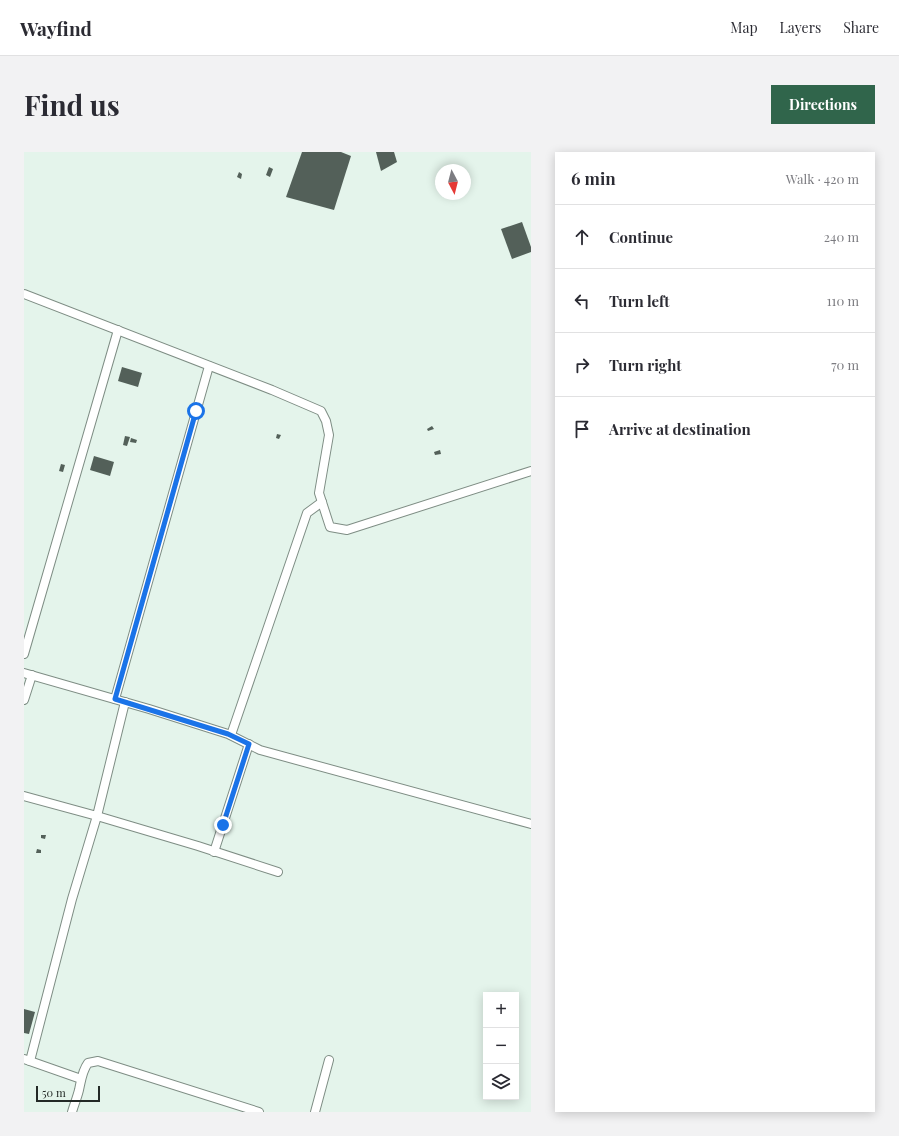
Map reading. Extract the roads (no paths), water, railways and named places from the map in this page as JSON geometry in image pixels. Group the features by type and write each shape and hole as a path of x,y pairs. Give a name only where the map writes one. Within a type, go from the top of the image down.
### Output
{"street":[{"path":"24,294 272,390 321,412 326,421 329,435 320,493 330,527 347,530 531,470"},
{"path":"24,654 118,330"},
{"path":"115,699 209,366"},
{"path":"231,735 307,513 322,502"},
{"path":"24,700 28,674 231,735 260,750 531,824"},
{"path":"81,1079 27,1060 97,816 125,702"},
{"path":"214,852 249,744"},
{"path":"24,796 97,816 278,872"},
{"path":"315,1112 329,1060"},
{"path":"72,1112 79,1091 81,1079 88,1063 98,1062 259,1112"}]}
